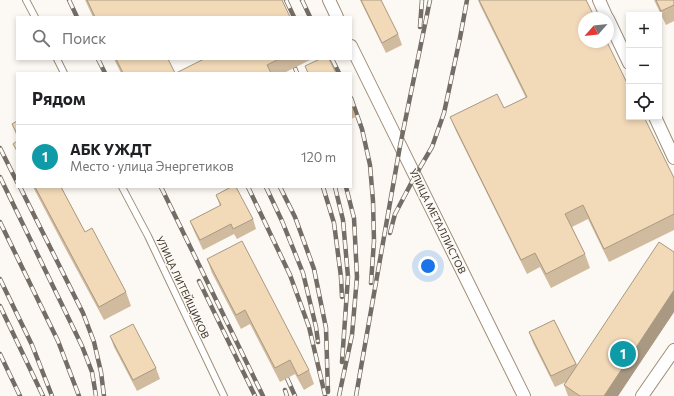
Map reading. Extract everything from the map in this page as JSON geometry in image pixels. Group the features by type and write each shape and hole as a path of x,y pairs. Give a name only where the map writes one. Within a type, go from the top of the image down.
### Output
{"street":[{"path":"328,0 336,16"},
{"path":"599,0 605,12"},
{"path":"614,32 626,57"},
{"name":"УЛИЦА МЕТАЛЛИСТОВ","path":"352,48 524,396"},
{"path":"656,120 674,158"},
{"path":"642,396 674,350"}],"lane":[{"path":"26,0 34,16"},
{"path":"57,60 63,72"},
{"name":"УЛИЦА ЛИТЕЙЩИКОВ","path":"123,188 148,236 224,396"}],"building":[{"path":"87,0 282,0 290,16 95,16"},
{"path":"361,0 381,0 398,34 382,43"},
{"path":"479,0 586,0 592,12 578,12 578,48 610,48 626,81 626,120 645,120 674,178 674,214 604,249 583,205 565,214 585,254 546,274 535,253 521,260 450,117 497,94 504,108 527,97"},
{"path":"656,0 674,0 674,5 661,11"},
{"path":"116,60 168,60 174,72 122,72"},
{"path":"202,60 277,60 267,65 270,72 178,72"},
{"path":"318,60 330,60 336,72 308,72 305,66"},
{"path":"16,122 16,132 12,124"},
{"path":"16,142 16,149 13,144"},
{"path":"36,188 62,188 85,232 92,228 126,292 99,307"},
{"path":"229,188 237,188 253,219 233,229 231,224 200,240 190,221 221,205 216,195"},
{"path":"242,241 309,370 298,376 290,360 275,368 245,310 236,315 207,259"},
{"path":"659,242 674,252 674,290 604,396 580,396 564,385"},
{"path":"554,320 576,364 551,376 529,332"},
{"path":"133,324 156,368 133,380 110,336"}],"railway":[{"path":"69,0 77,16"},
{"path":"286,0 294,16"},
{"path":"302,0 310,16"},
{"path":"420,27 422,0"},
{"path":"356,396 400,146 430,0"},
{"path":"390,233 395,214 432,147 444,113 467,0"},
{"path":"98,60 104,72"},
{"path":"332,60 338,72"},
{"path":"295,68 297,72"},
{"path":"352,101 362,129 370,165 374,241 371,283"},
{"path":"0,148 16,180"},
{"path":"0,177 82,346 92,372 96,396"},
{"path":"20,188 83,313 94,342 101,372 104,396"},
{"path":"161,188 263,396"},
{"path":"248,188 290,275 309,327 325,395"},
{"path":"266,188 282,221 303,273 316,327 318,342"},
{"path":"280,188 295,217 314,269 326,328 328,392"},
{"path":"323,188 334,223 342,297"},
{"path":"335,188 343,220 348,277 342,362"},
{"path":"339,396 352,335 357,277 354,218 346,188"},
{"path":"0,222 58,341 79,396"},
{"path":"0,279 32,345 52,396"},
{"path":"199,281 255,396"},
{"path":"0,306 43,396"},
{"path":"0,354 20,396"},
{"path":"287,378 295,396"},
{"path":"285,390 287,396"}],"place":[{"name":"АБК УЖДТ","path":"623,354"}]}
